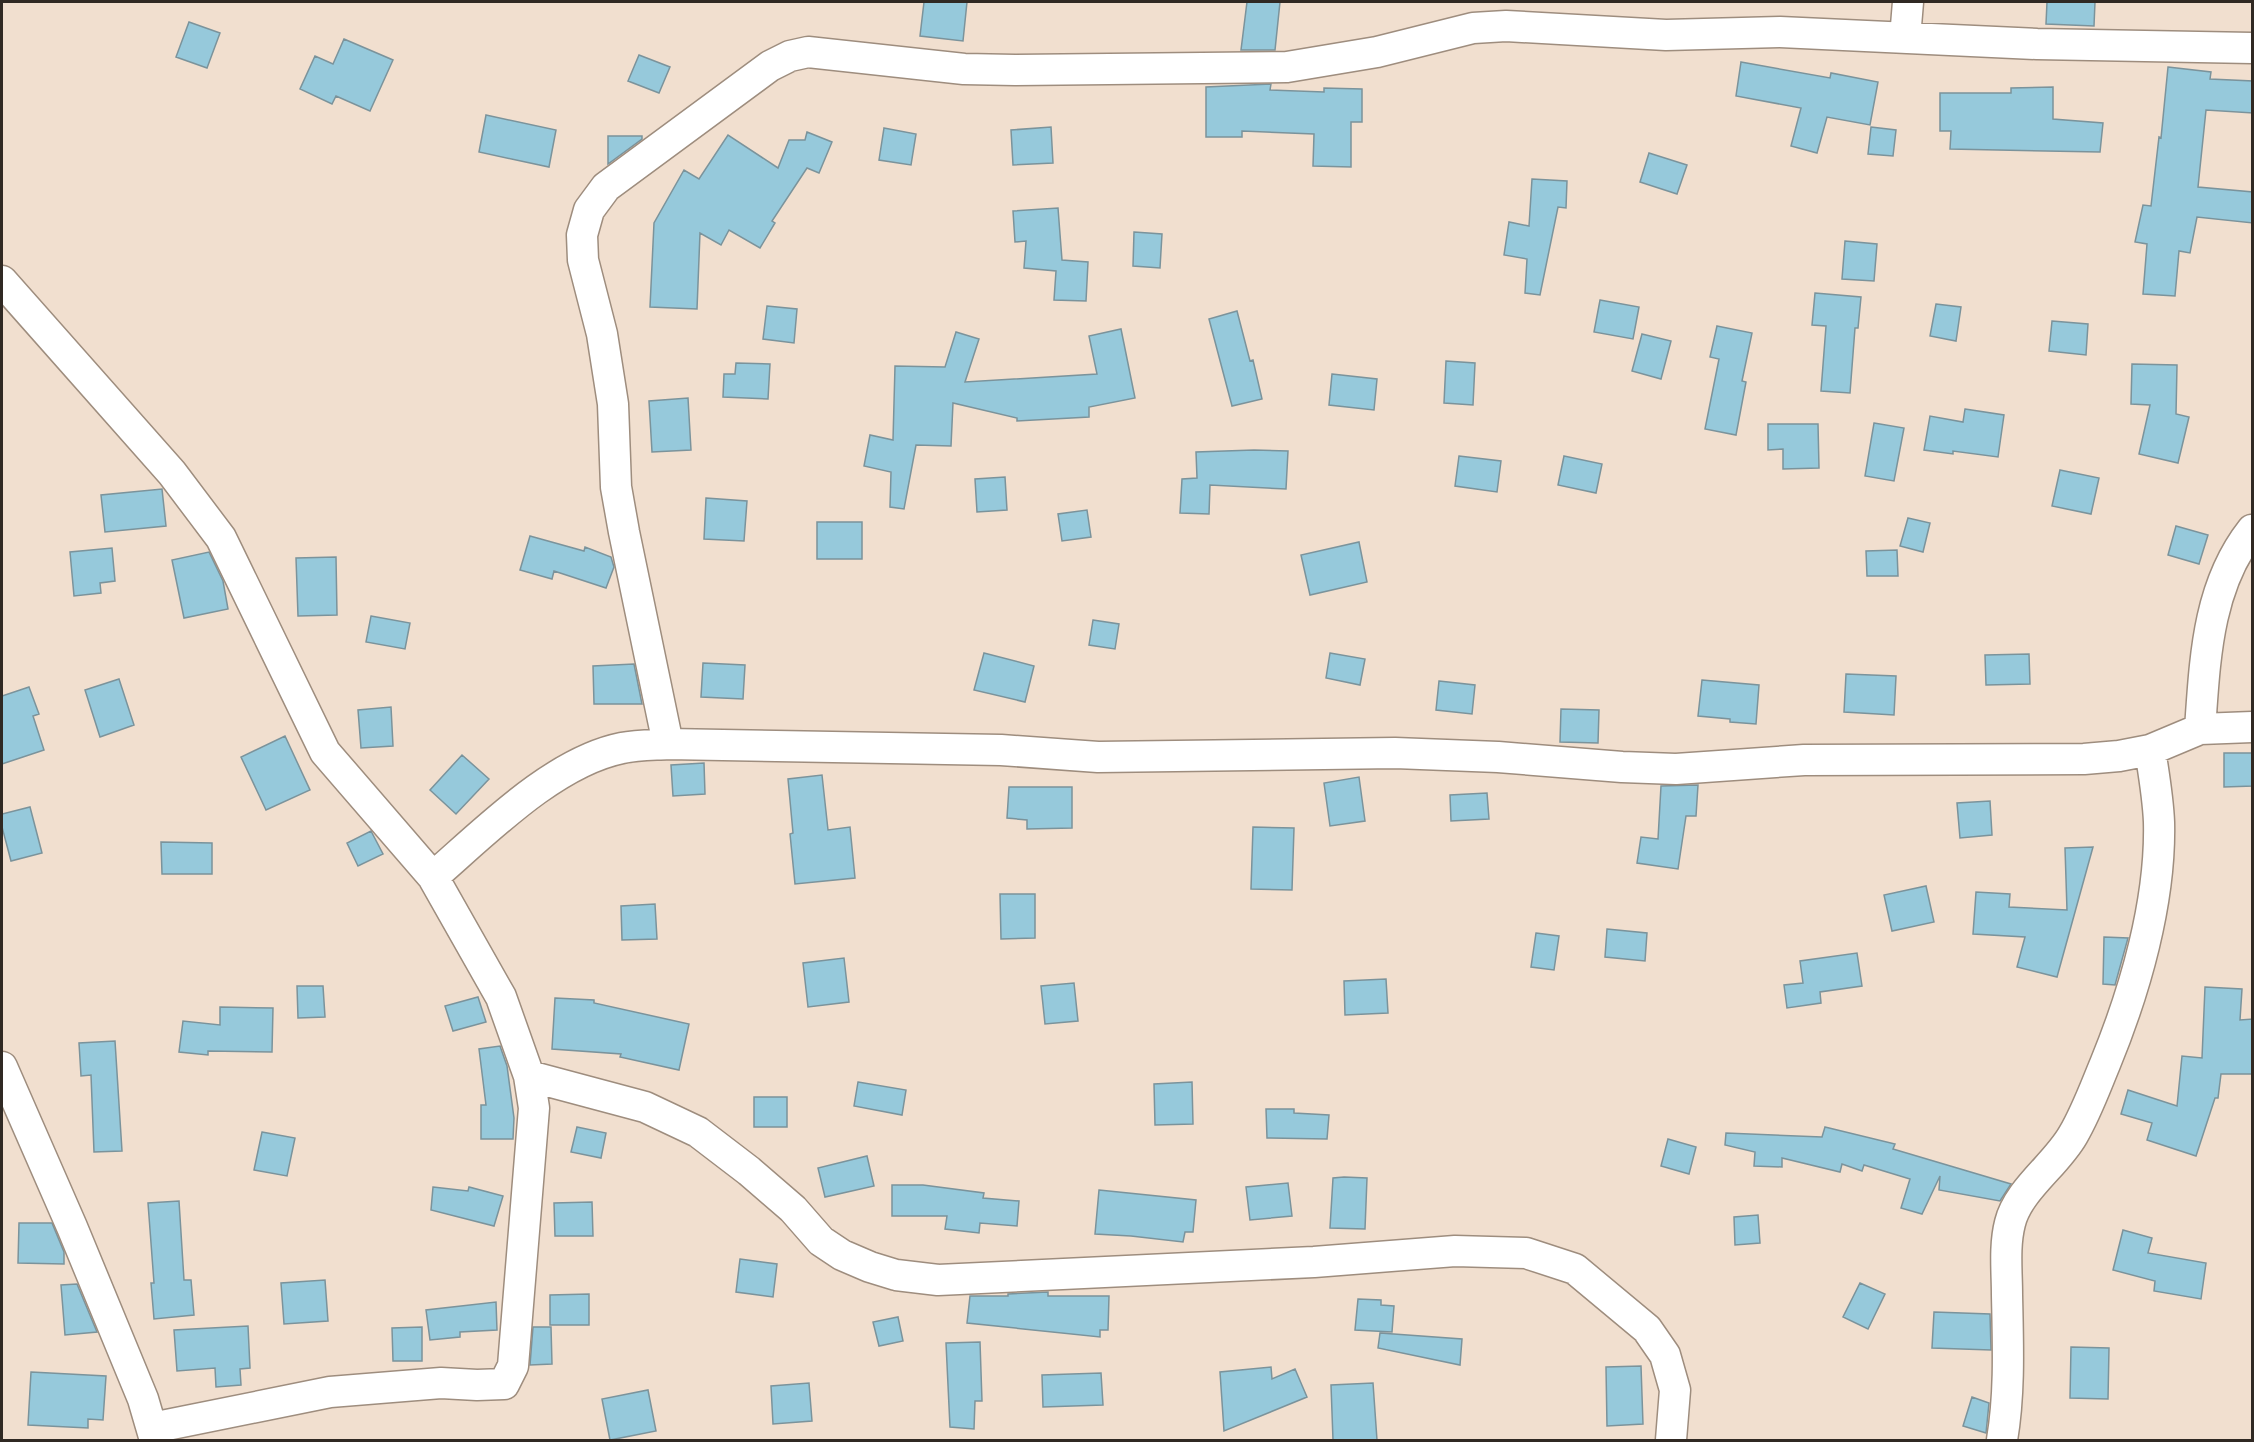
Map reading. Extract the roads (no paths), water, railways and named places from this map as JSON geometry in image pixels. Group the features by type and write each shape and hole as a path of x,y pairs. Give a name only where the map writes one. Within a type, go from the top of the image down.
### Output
{"street":[{"path":"1905,38 1908,2"},
{"path":"668,744 616,487 613,404 602,334 583,261 582,235 589,210 606,187 770,66 790,56 808,52 964,69 1287,66 1377,52 1473,28 1506,26 1666,35 1780,32 2037,44 2253,48"},
{"path":"2,281 172,473 221,538 325,752 433,877 501,998 529,1076 534,1108 513,1366 504,1384 477,1386 441,1383 330,1392 154,1434 143,1399 72,1227 2,1067"},
{"path":"2199,729 2205,658 2213,611 2226,574 2253,530"},
{"path":"433,877 550,780 584,761 622,748 668,744 1001,750 1098,757 1395,753 1498,757 1676,769 1804,760 2084,759 2150,750 2199,729 2253,727"},
{"path":"2002,1440 2006,1420 2008,1371 2007,1248 2010,1222 2020,1199 2055,1161 2073,1136 2124,1019 2145,947 2157,869 2159,823 2156,783 2150,750"},
{"path":"529,1076 645,1107 698,1132 749,1171 793,1209 820,1241 842,1255 896,1275 938,1280 1314,1262 1455,1251 1526,1252 1575,1269 1647,1329 1665,1355 1675,1390 1671,1440"}]}
